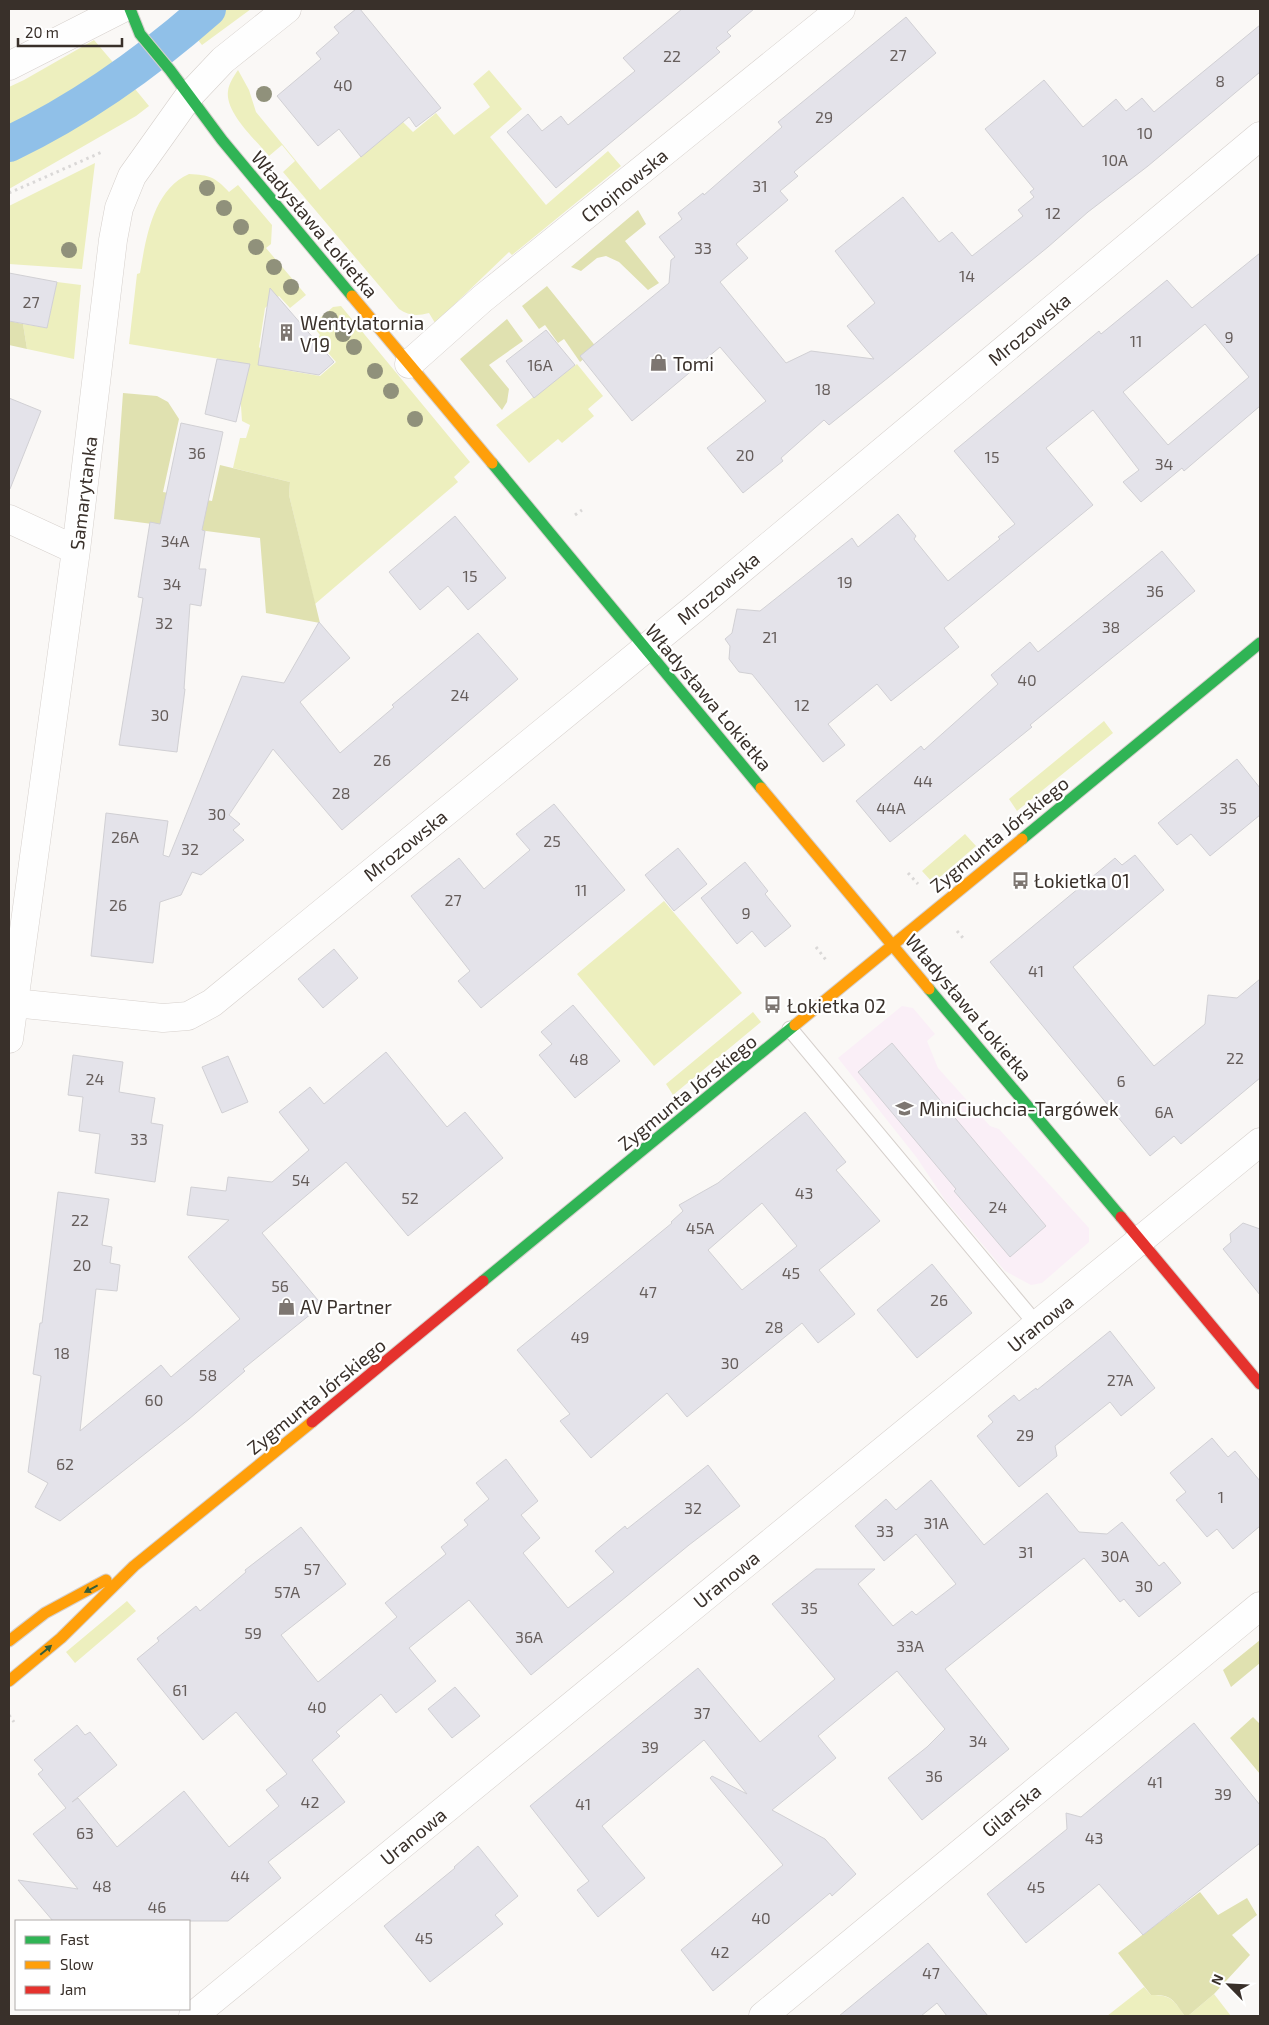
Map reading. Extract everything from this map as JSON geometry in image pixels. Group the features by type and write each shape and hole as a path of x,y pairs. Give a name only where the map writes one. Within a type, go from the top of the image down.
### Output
{"street":[{"path":"9,66 129,18 130,9"},
{"name":"Samarytanka","path":"9,1039 76,550 113,240 119,208 128,184 142,161 189,96 223,60 287,9"},
{"name":"Chojnowska","path":"409,364 482,299 841,9"},
{"name":"Władysława Łokietka","path":"129,18 229,150 1260,1384"},
{"name":"Mrozowska","path":"14,1002 163,1018 188,1016 212,1003 645,648 1260,136"},
{"path":"9,519 76,550"},
{"name":"Zygmunta Jórskiego","path":"9,1681 61,1638 134,1566 189,1523 1260,643"},
{"name":"Uranowa","path":"193,2016 1260,1142"},
{"name":"Zygmunta Jórskiego","path":"9,1641 45,1613 134,1566"},
{"name":"Gilarska","path":"763,2016 1260,1606"}],"lane":[{"path":"790,1029 1037,1325"}],"path":[{"path":"9,193 102,152"},
{"path":"816,947 831,966"},
{"path":"9,1715 14,1722"}],"shaded area":[{"path":"902,1006 913,1008 935,1034 927,1041 938,1068 990,1126 999,1129 1089,1228 1089,1242 1042,1283 1031,1285 1005,1271 945,1200 917,1158 838,1058"}],"green space":[{"path":"222,9 251,9 202,45 193,34"},
{"path":"94,40 117,67 9,131 9,87"},
{"path":"238,70 249,90 256,112 320,190 403,122 413,132 436,113 454,135 490,107 473,84 489,70 522,109 490,137 546,205 608,151 621,166 512,255 509,252 435,323 429,313 413,315 399,309 283,172 295,161 282,145 269,156 243,126 231,108 228,99 229,85"},
{"path":"131,84 149,106 136,116 9,189 9,159"},
{"path":"95,163 82,269 9,264 9,206"},
{"path":"189,174 212,178 229,192 238,185 272,225 271,244 266,248 306,295 290,308 279,296 265,308 259,347 279,369 320,376 336,362 316,339 320,335 312,325 333,307 341,306 470,462 454,477 458,482 315,604 289,495 290,482 233,468 240,438 246,438 250,425 242,421 238,362 129,344 137,274 140,273 153,216 167,191 177,181"},
{"path":"638,210 646,224 625,241 659,283 648,290 619,262 606,256 597,258 581,271 571,267"},
{"path":"57,282 81,285 74,359 27,349 23,324 47,328"},
{"path":"547,286 597,348 580,362 564,339 558,343 545,325 539,329 522,306"},
{"path":"507,319 523,341 489,365 509,389 507,402 502,410 460,359"},
{"path":"9,321 23,324 27,349 9,345"},
{"path":"577,364 603,396 588,409 594,416 562,443 558,439 529,463 496,425"},
{"path":"123,393 157,396 168,402 179,419 163,492 212,501 220,465 290,482 289,495 320,623 266,613 260,538 114,519"},
{"path":"1104,721 1113,733 1017,811 1009,799"},
{"path":"965,834 976,846 933,883 922,871"},
{"path":"664,901 742,993 654,1066 577,974"},
{"path":"753,1012 761,1022 673,1095 666,1084"},
{"path":"127,1601 136,1611 75,1663 66,1652"},
{"path":"1260,1640 1260,1663 1231,1687 1223,1670"},
{"path":"1253,1717 1260,1724 1260,1774 1230,1738"},
{"path":"1200,1892 1218,1915 1247,1898 1257,1915 1232,1935 1250,1955 1214,1994 1188,2016 1185,2016 1168,1997 1151,1995 1118,1953"},
{"path":"1144,1987 1151,1995 1168,1997 1185,2016 1107,2016"},
{"path":"1214,1994 1231,2016 1188,2016"}],"building":[{"path":"356,9 360,9 441,108 416,127 409,117 361,157 339,129 318,146 277,96 321,59 316,53 339,33 334,27"},
{"path":"682,9 754,9 727,32 731,36 716,48 720,52 556,188 507,132 528,114 542,131 561,116 568,125 635,71 623,58"},
{"path":"906,17 936,53 794,172 798,176 780,191 788,200 736,244 748,258 720,282 786,363 811,351 874,359 847,326 875,303 835,251 903,197 939,242 952,232 972,256 1023,216 1018,210 1034,197 1030,192 1034,189 985,129 1044,80 1083,127 1116,99 1126,111 1142,98 1154,112 1260,25 1260,72 1148,166 1088,212 1048,247 829,425 824,420 781,458 783,461 743,493 707,448 766,401 720,347 632,421 580,356 669,283 671,260 675,257 659,237 682,219 678,213 703,193 704,195 782,127 778,122"},
{"path":"1260,253 1260,406 1184,471 1182,468 1141,502 1123,482 1139,470 1093,410 1046,448 1093,505 944,628 959,647 891,701 877,684 828,724 845,745 823,762 752,674 739,672 729,659 730,646 725,639 732,633 737,609 760,611 852,538 858,547 898,514 916,536 914,539 948,581 1000,539 998,537 1015,524 954,451 1099,331 1101,334 1167,280 1192,308","holes":["1205,324 1249,377 1168,445 1123,392"]},
{"path":"9,273 57,282 47,328 9,321"},
{"name":"Wentylatornia V19","path":"270,288 334,362 319,375 258,365"},
{"path":"546,330 575,365 534,398 506,361"},
{"path":"217,359 250,364 236,422 205,414"},
{"path":"9,398 41,411 10,489 9,489"},
{"path":"181,423 223,432 202,530 205,531 199,569 206,569 201,606 190,604 185,689 177,752 119,745 143,598 138,597 150,522 160,524"},
{"path":"455,516 506,578 468,610 448,586 420,610 389,572"},
{"path":"1162,551 1195,591 890,842 856,801 921,746 924,750 998,684 991,675 1030,642 1038,652"},
{"path":"319,622 350,658 300,702 340,753 394,707 392,705 478,633 518,679 342,830 273,749 229,815 240,824 233,830 244,840 201,875 192,872 181,895 160,902 153,963 91,956 106,813 168,821 163,855 169,857 242,676 284,683"},
{"path":"1237,759 1260,788 1260,815 1210,856 1191,834 1177,845 1158,823"},
{"path":"554,804 625,890 481,1008 458,981 470,971 411,896 459,858 484,889 530,850 516,834"},
{"path":"678,848 707,884 674,911 645,875"},
{"path":"1135,855 1164,890 1073,967 1154,1066 1205,1024 1208,995 1237,998 1260,979 1260,1078 1181,1144 1174,1136 1150,1156 990,962 1115,858 1122,865"},
{"path":"745,862 768,891 765,894 791,926 765,947 752,931 737,944 701,898"},
{"path":"334,949 358,978 323,1008 298,979"},
{"path":"573,1005 620,1061 575,1098 539,1055 552,1044 541,1032"},
{"path":"892,1043 1046,1226 1010,1257 858,1072"},
{"path":"386,1052 447,1127 465,1112 503,1158 408,1236 346,1162 262,1233 322,1305 243,1369 245,1371 189,1419 60,1521 35,1507 48,1483 28,1472 41,1376 33,1374 40,1323 42,1323 58,1192 109,1199 102,1245 112,1247 110,1263 120,1265 117,1291 96,1289 80,1431 161,1365 171,1377 240,1319 188,1257 229,1220 187,1215 191,1187 226,1191 228,1177 272,1182 309,1150 279,1112 310,1087 324,1104"},
{"path":"73,1055 123,1062 119,1092 155,1098 151,1123 163,1125 155,1182 95,1173 100,1134 79,1131 83,1097 68,1095"},
{"path":"228,1056 248,1102 222,1113 202,1067"},
{"path":"805,1112 846,1162 836,1170 880,1221 819,1270 855,1314 818,1343 802,1323 687,1417 667,1393 591,1458 560,1421 570,1414 517,1350 672,1223 683,1211 679,1205 718,1183","holes":["762,1203 797,1246 742,1290 708,1250"]},
{"path":"1243,1223 1260,1229 1260,1295 1223,1249 1231,1242 1230,1234"},
{"path":"932,1264 972,1313 917,1358 877,1310"},
{"path":"1110,1331 1155,1388 1121,1416 1110,1402 1055,1446 1057,1456 1019,1487 977,1436 993,1422 988,1416 1014,1395 1019,1401 1036,1388 1037,1390"},
{"path":"1212,1438 1228,1457 1235,1451 1260,1481 1260,1526 1233,1549 1217,1529 1207,1537 1176,1500 1186,1492 1170,1473"},
{"path":"506,1459 538,1501 521,1515 540,1538 523,1553 568,1608 614,1572 595,1551 625,1526 627,1529 708,1465 740,1506 689,1545 531,1675 469,1600 409,1648 436,1681 396,1713 381,1694 336,1732 340,1736 312,1760 345,1802 268,1862 281,1878 228,1921 52,1920 18,1880 78,1889 33,1834 66,1808 38,1774 43,1770 34,1760 77,1725 85,1735 90,1732 117,1765 72,1802 78,1798 117,1847 184,1791 229,1847 279,1806 266,1790 287,1774 236,1712 203,1740 137,1659 159,1641 157,1638 196,1606 200,1611 246,1572 245,1570 301,1527 346,1584 281,1635 318,1682 397,1617 385,1603 446,1554 441,1547 468,1525 464,1520 489,1499 476,1483"},
{"path":"931,1480 984,1545 1047,1493 1079,1532 1107,1534 1122,1522 1159,1566 1164,1562 1181,1583 1139,1617 1124,1599 1120,1602 1084,1558 945,1669 1009,1749 922,1820 888,1778 927,1747 945,1729 897,1671 818,1736 836,1758 772,1810 825,1839 856,1874 832,1896 830,1893 713,1991 681,1950 783,1865 710,1778 712,1776 747,1794 704,1740 602,1826 645,1878 598,1917 577,1890 589,1881 530,1806 698,1668 760,1742 835,1679 772,1604 816,1569 875,1569 858,1584 893,1626 912,1611 916,1615 956,1584 916,1534 884,1561 855,1526 886,1499 896,1510"},
{"path":"455,1687 480,1716 452,1738 428,1709"},
{"path":"1194,1723 1260,1805 1260,1843 1143,1935 1099,1884 1026,1943 987,1894 1067,1829 1066,1813 1081,1817"},
{"path":"478,1846 518,1896 495,1915 503,1924 430,1982 384,1926 455,1868"},
{"path":"928,1943 988,2016 947,2016 937,2003 921,2016 839,2016"}],"waterway":[{"path":"9,144 36,131 88,100 138,66 208,9"}],"traffic: fast":[{"path":"130,9 140,34 170,70 222,140 352,296"},
{"path":"492,463 761,788"},
{"path":"1022,839 1260,643"},
{"path":"929,989 1121,1217"},
{"path":"483,1281 795,1025"}],"traffic: slow":[{"path":"352,296 492,463"},
{"path":"761,788 929,989"},
{"path":"795,1025 1022,839"},
{"path":"9,1681 61,1638 134,1566 312,1422"},
{"path":"9,1641 45,1613 106,1580"}],"traffic: jam":[{"path":"1121,1217 1260,1384"},
{"path":"312,1422 483,1281"}],"place":[{"name":"Wentylatornia V19","path":"286,333"},
{"name":"Tomi","path":"659,363"},
{"name":"Łokietka 01","path":"1020,880"},
{"name":"Łokietka 02","path":"773,1005"},
{"name":"MiniCiuchcia-Targówek","path":"905,1108"},
{"name":"AV Partner","path":"286,1306"}]}
